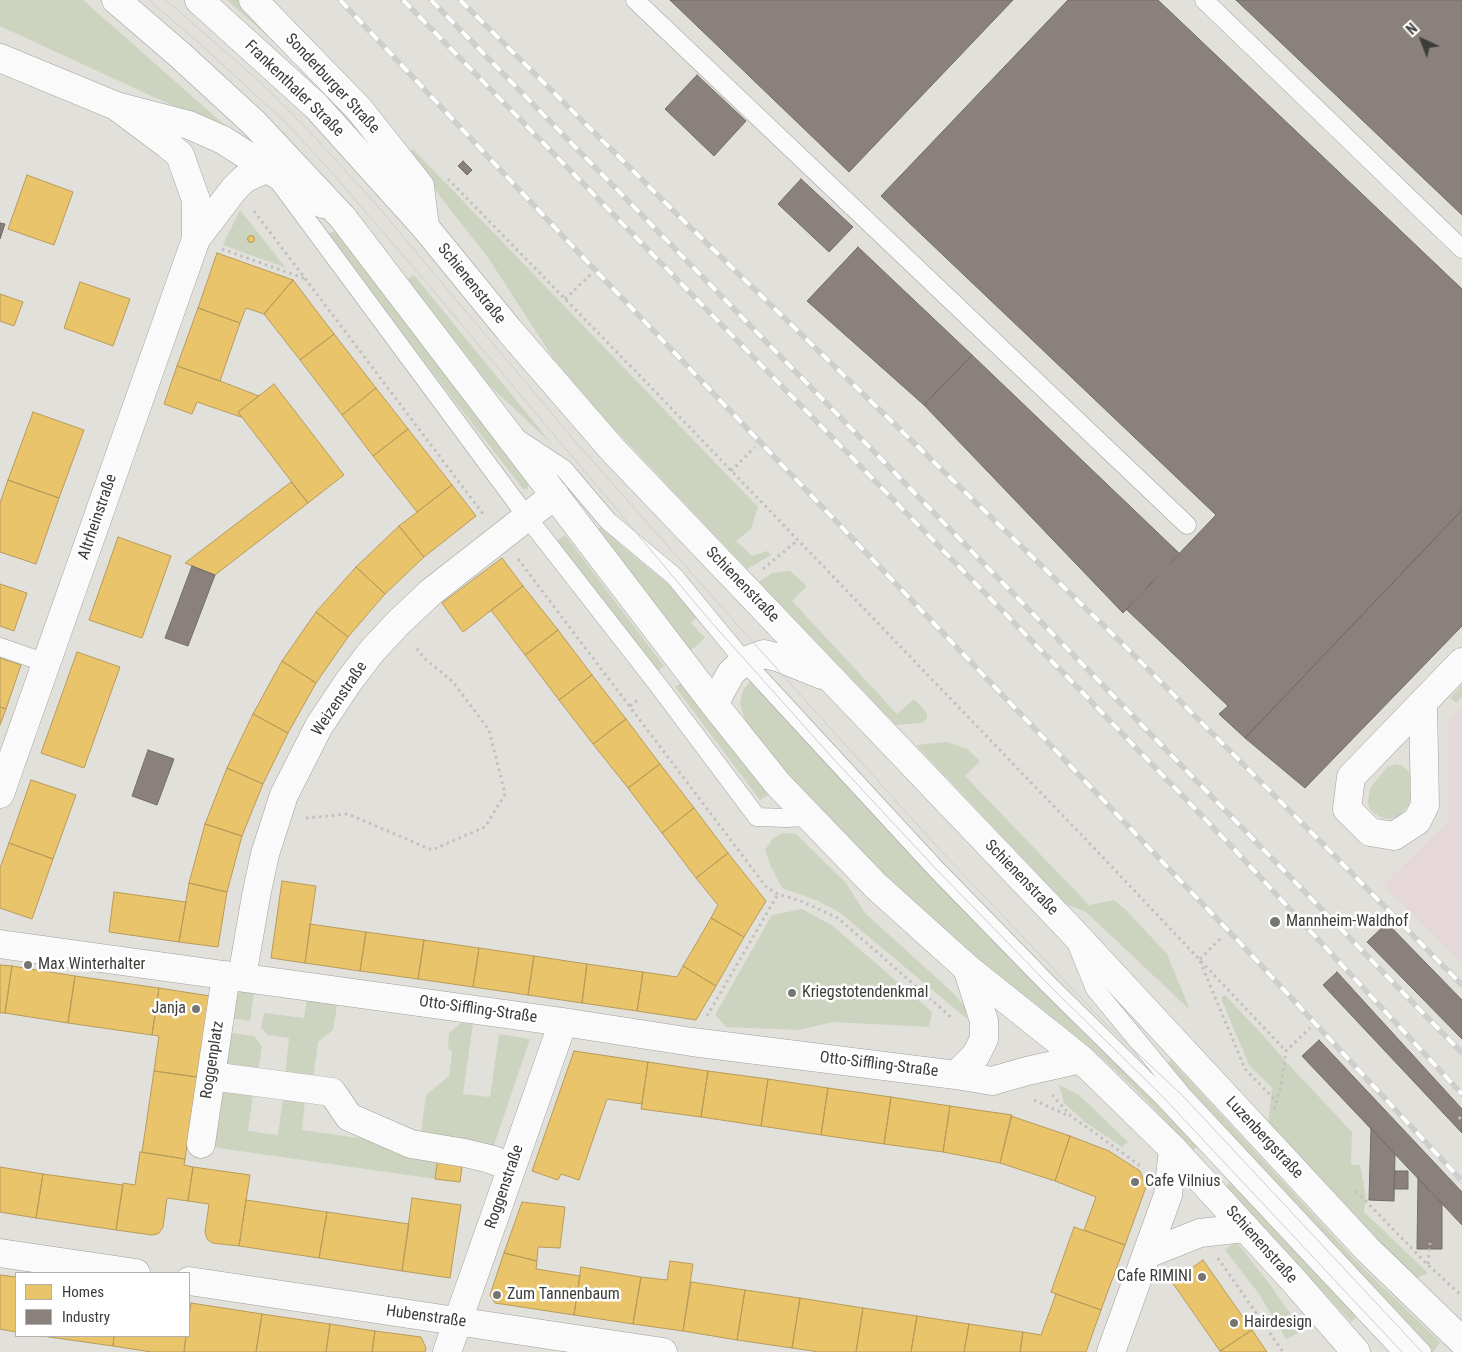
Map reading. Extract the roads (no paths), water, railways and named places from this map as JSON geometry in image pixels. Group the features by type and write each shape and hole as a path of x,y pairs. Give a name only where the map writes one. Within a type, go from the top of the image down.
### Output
{"street":[{"path":"116,0 180,55 254,123 343,218"},
{"name":"Frankenthaler Straße","path":"200,0 316,106 425,227"},
{"name":"Sonderburger Straße","path":"253,0 359,109 420,186 425,227"},
{"path":"0,58 116,106"},
{"name":"Schienenstraße","path":"116,106 189,126 223,140 343,218 714,704 777,783 876,886 967,968 1081,1059 1173,1149 1356,1352"},
{"name":"Altrheinstraße","path":"116,106 180,155 196,200 196,240"},
{"name":"Altrheinstraße","path":"0,794 196,240 234,189 244,179 268,168"},
{"name":"Schienenstraße","path":"425,227 509,330 612,449 1072,930"},
{"name":"Weizenstraße","path":"234,976 265,854 284,795 319,726 349,680 398,623 431,592 555,495"},
{"path":"714,704 731,673 744,661 764,654 780,658 831,678"},
{"path":"1423,703 1462,662"},
{"name":"Luzenbergstraße","path":"1072,930 1368,1250 1462,1341"},
{"name":"Otto-Siffling-Straße","path":"0,944 563,1022 692,1042 992,1081 1081,1059"},
{"name":"Otto-Siffling-Straße","path":"956,1075 976,1055 984,1039 984,1021 967,968"},
{"name":"Roggenplatz","path":"201,1144 211,1076 234,976"},
{"name":"Roggenstraße","path":"447,1352 563,1022"},
{"path":"211,1076 332,1092 349,1117 411,1144 465,1153 512,1167"},
{"path":"1111,1352 1168,1195 1173,1149"},
{"path":"1147,1254 1200,1233 1245,1228"},
{"path":"0,1253 129,1272"},
{"name":"Hubenstraße","path":"190,1281 664,1352"}],"lane":[{"path":"635,0 1187,525"},
{"path":"1204,0 1462,249"},
{"name":"Schienenstraße","path":"268,168 527,517 658,684 757,817 808,817"},
{"path":"505,430 564,469 608,521 674,576 744,661 936,869 1048,984 1163,1097 1402,1352"},
{"path":"0,647 46,663"},
{"path":"1072,930 1094,989 1182,1096 1422,1352"}],"tram line":[{"path":"149,0 284,121 327,167 712,623 830,755 936,869 1048,984 1163,1097 1402,1352"},
{"path":"166,0 259,81 309,131 375,203 574,440 942,852 1105,1023 1183,1096 1422,1352"}],"railway":[{"path":"340,0 577,251 1243,946 1462,1181"},
{"path":"403,0 1234,849 1462,1094"},
{"path":"431,0 1462,1053"},
{"path":"460,0 692,229 1128,649 1462,985"}],"place":[{"name":"Mannheim-Waldhof","path":"1275,922"},
{"name":"Max Winterhalter","path":"28,965"},
{"name":"Kriegstotendenkmal","path":"792,993"},
{"name":"Janja","path":"196,1009"},
{"name":"Cafe Vilnius","path":"1135,1182"},
{"name":"Cafe RIMINI","path":"1202,1277"},
{"name":"Zum Tannenbaum","path":"497,1295"},
{"name":"Hairdesign","path":"1234,1323"}]}
